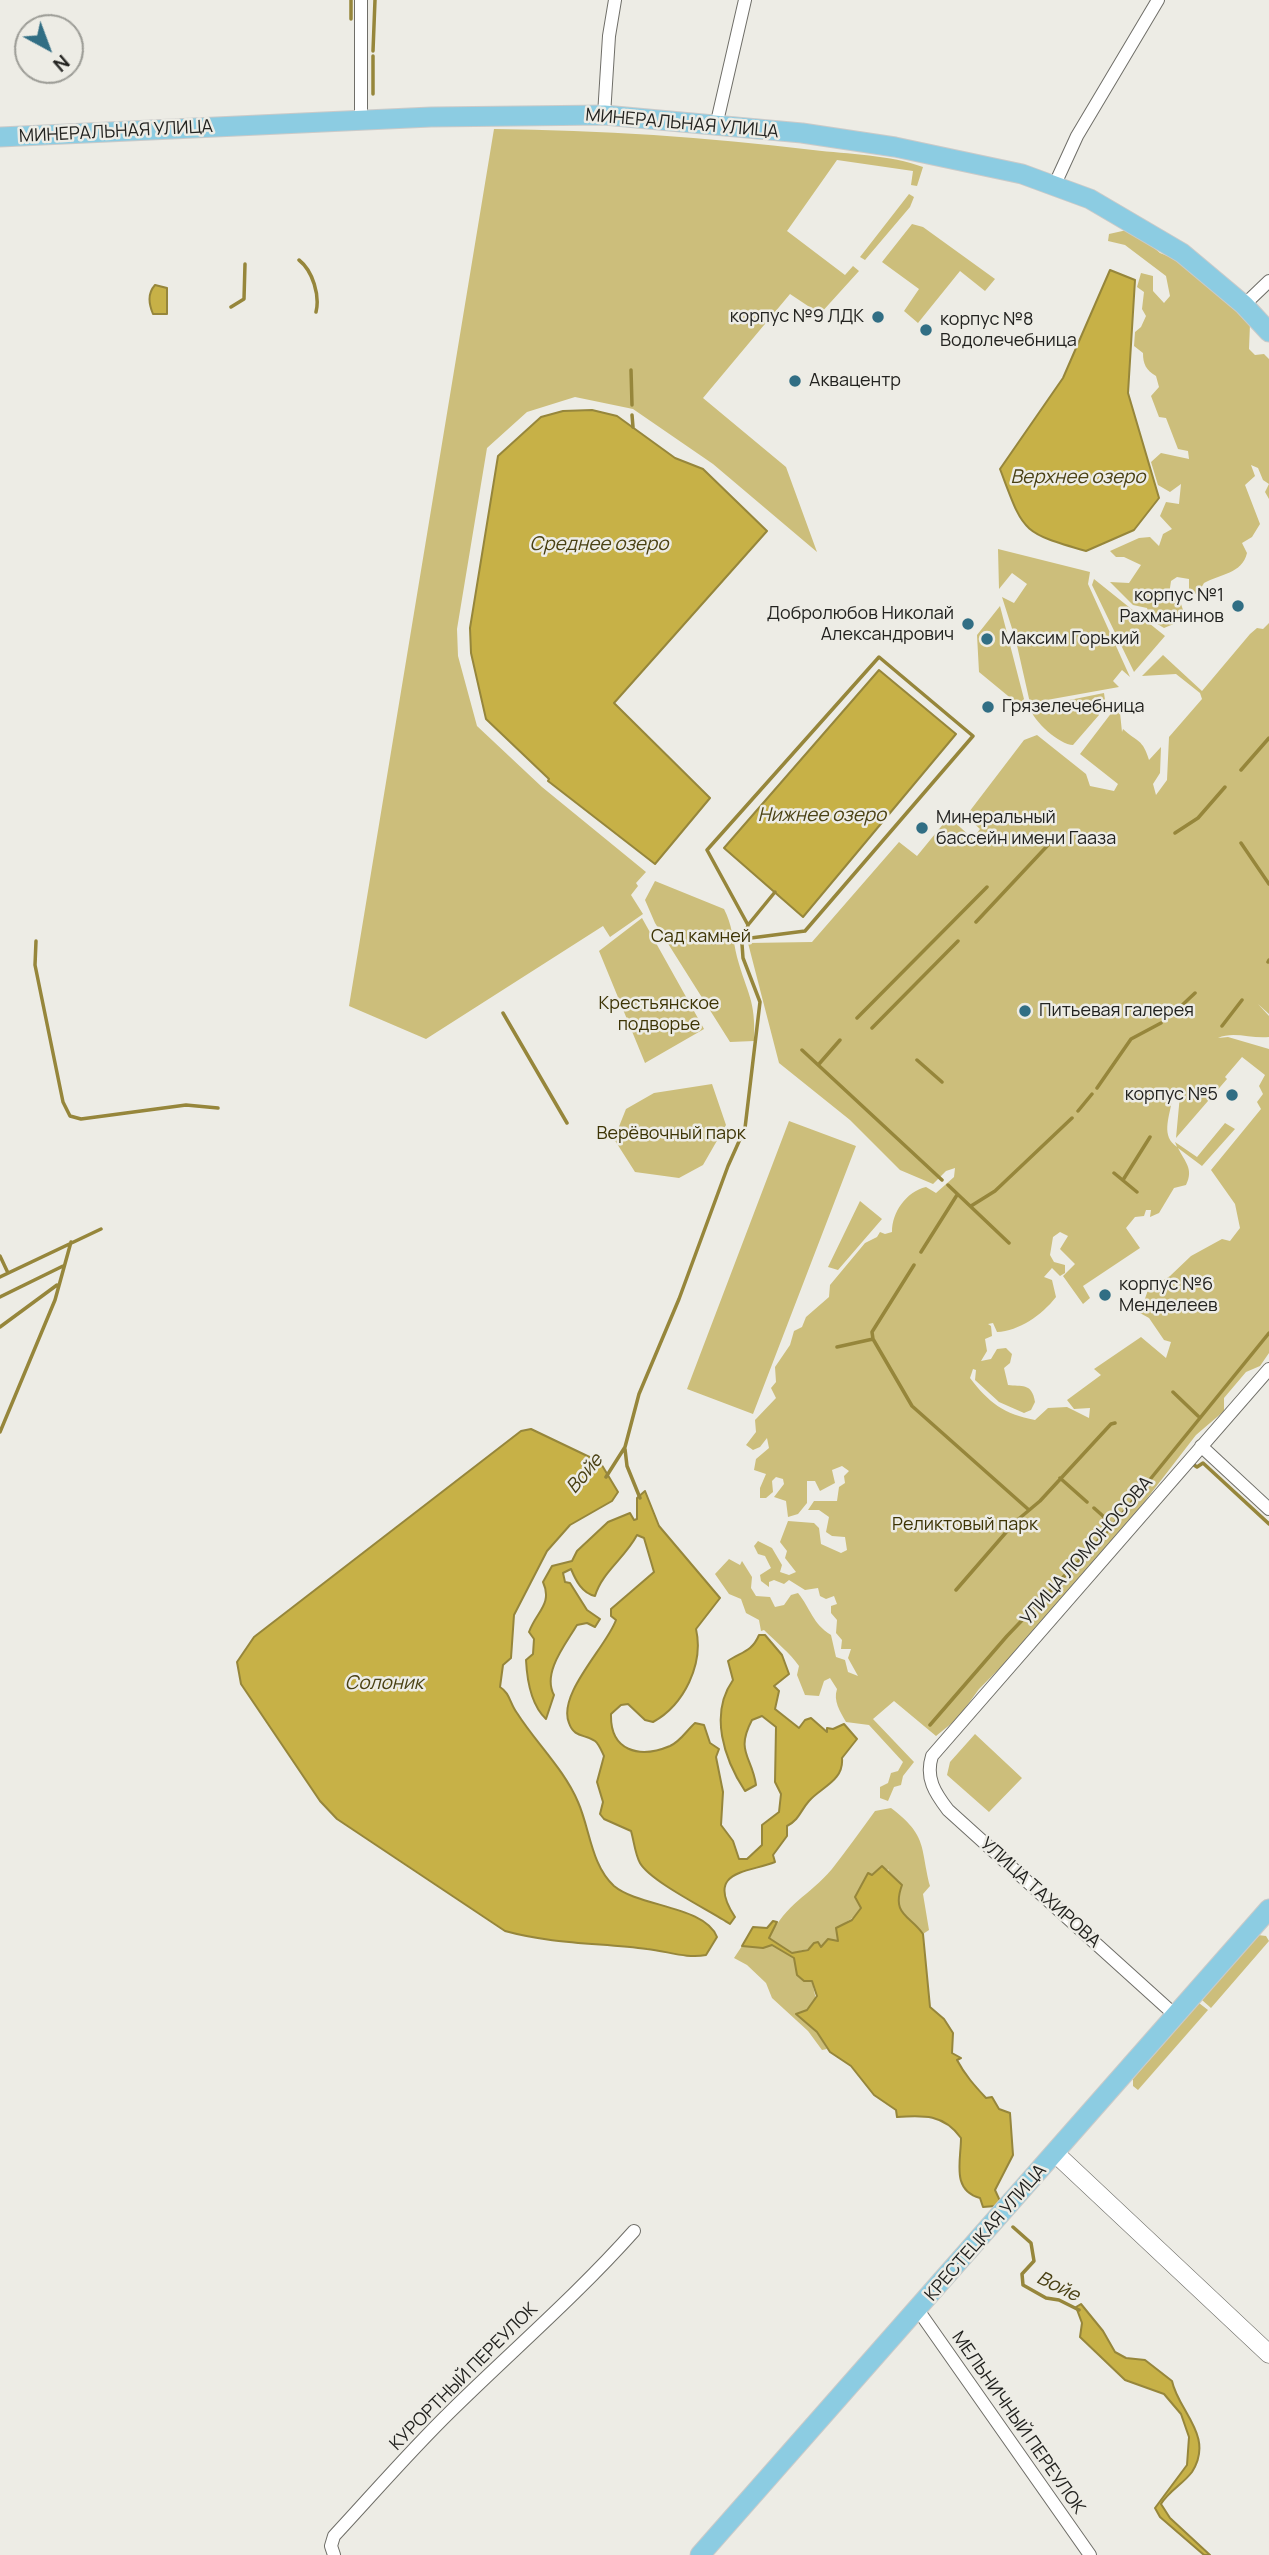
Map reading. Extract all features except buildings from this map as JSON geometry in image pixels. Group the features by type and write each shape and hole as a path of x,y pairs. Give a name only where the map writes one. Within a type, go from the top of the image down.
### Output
{"main road":[{"name":"МИНЕРАЛЬНАЯ УЛИЦА","path":"0,137 360,120 604,115 802,133 932,152 1055,184 1090,199 1155,235 1244,305 1269,332"},
{"name":"КРЕСТЕЦКАЯ УЛИЦА","path":"700,2555 1269,1909"},
{"path":"1056,2154 1269,2354"}],"street":[{"path":"360,120 361,0"},
{"path":"604,115 609,36 615,0"},
{"path":"716,126 745,0"},
{"path":"1055,184 1077,136 1158,0"},
{"path":"1244,305 1269,281"},
{"name":"УЛИЦА ЛОМОНОСОВА","path":"932,1756 1269,1369"},
{"path":"1201,1446 1269,1509"},
{"name":"УЛИЦА ТАХИРОВА","path":"932,1756 928,1766 934,1791 948,1810 1176,2017"},
{"name":"КУРОРТНЫЙ ПЕРЕУЛОК","path":"334,2555 331,2546 334,2536 396,2468 555,2310 567,2302 634,2231"},
{"name":"МЕЛЬНИЧНЫЙ ПЕРЕУЛОК","path":"918,2310 1090,2555"}],"green space":[{"path":"494,129 733,141 883,157 923,167 917,186 911,185 913,171 837,160 787,231 845,275 853,266 859,271 820,314 790,294 703,398 786,467 817,552 713,464 633,409 575,397 527,412 487,448 457,629 458,656 477,726 542,787 646,872 636,883 638,886 631,895 643,914 610,937 603,926 426,1039 349,1006"},
{"path":"909,194 914,197 910,207 865,260 860,257"},
{"path":"912,224 923,227 995,279 985,291 960,271 918,323 904,311 919,289 882,262"},
{"path":"1127,230 1139,235 1160,253 1175,259 1225,295 1250,324 1249,349 1255,355 1264,354 1269,359 1269,484 1263,480 1258,468 1251,465 1255,476 1245,485 1260,524 1252,537 1242,543 1247,553 1240,565 1204,583 1197,595 1189,589 1189,579 1177,577 1171,581 1169,595 1180,601 1183,610 1176,623 1164,628 1151,620 1147,608 1133,605 1110,582 1129,583 1141,565 1124,557 1116,557 1110,551 1139,538 1150,537 1159,546 1163,534 1172,529 1160,516 1166,502 1179,504 1181,484 1170,492 1158,485 1151,462 1161,453 1189,459 1188,451 1178,449 1166,418 1159,417 1151,396 1159,387 1156,376 1146,366 1143,353 1134,346 1135,332 1141,327 1146,316 1142,309 1144,292 1137,287 1141,273 1153,276 1153,291 1164,303 1170,296 1166,276 1125,245 1108,241 1109,234"},
{"path":"998,549 1090,572 1088,584 1130,677 1122,670 1113,681 1119,687 1030,703 1016,641 1002,597 1014,603 1027,584 1012,573 999,589"},
{"path":"1094,579 1165,636 1134,672 1092,585"},
{"path":"1000,606 1024,699 1019,705 979,672 977,635"},
{"name":"Реликтовый парк","path":"1269,623 1269,1014 1258,1004 1269,1016 1269,1037 1230,1035 1218,1038 1228,1037 1269,1049 1269,1353 1260,1366 1246,1372 1224,1398 1224,1411 1196,1435 1128,1523 1015,1653 979,1689 958,1718 936,1736 894,1701 873,1719 914,1762 903,1776 901,1785 894,1787 888,1801 880,1798 880,1787 888,1783 891,1773 898,1771 903,1762 869,1725 846,1722 839,1710 837,1689 830,1678 824,1681 819,1696 805,1695 797,1675 799,1666 764,1630 761,1631 759,1620 746,1613 741,1599 729,1594 715,1574 729,1559 740,1565 742,1561 752,1577 751,1588 756,1596 770,1597 775,1607 784,1605 791,1595 798,1593 816,1621 831,1635 836,1657 845,1660 848,1672 858,1676 848,1658 851,1649 841,1649 842,1640 836,1633 837,1620 831,1613 831,1606 837,1604 834,1596 826,1599 820,1596 818,1588 805,1590 789,1580 784,1584 774,1580 769,1582 769,1587 761,1581 760,1575 771,1568 765,1556 758,1554 754,1546 758,1541 772,1548 782,1565 780,1572 789,1575 796,1572 785,1558 787,1551 780,1542 788,1521 814,1523 819,1528 821,1544 841,1553 847,1550 845,1537 832,1536 826,1532 829,1517 819,1510 808,1510 814,1501 837,1501 839,1487 845,1483 844,1476 849,1471 842,1466 832,1470 835,1483 820,1491 815,1481 807,1481 807,1503 798,1514 788,1517 786,1501 774,1497 784,1484 783,1479 776,1477 772,1481 773,1492 766,1498 760,1498 760,1488 766,1474 754,1470 756,1459 769,1448 767,1438 760,1447 753,1450 746,1445 756,1432 755,1420 776,1398 771,1388 776,1382 775,1367 790,1345 794,1331 802,1327 806,1317 829,1297 830,1285 865,1243 877,1237 880,1232 892,1232 894,1217 906,1198 926,1187 936,1193 954,1177 955,1168 946,1171 933,1184 900,1170 850,1120 779,1063 748,943 812,942 899,842 917,856 949,817 973,839 980,829 966,816 1024,740 1037,735 1086,774 1090,786 1114,791 1118,784 1080,754 1119,703 1122,732 1123,729 1142,744 1149,760 1161,747 1160,773 1153,784 1156,795 1167,780 1169,737 1202,699 1200,693 1176,674 1142,676 1163,655 1202,691 1250,634 1257,628 1263,629","holes":["1242,1057 1265,1075 1259,1086 1263,1094 1257,1102 1261,1109 1211,1170 1235,1204 1240,1228 1230,1241 1222,1239 1191,1256 1170,1276 1148,1290 1140,1313 1149,1318 1164,1340 1171,1342 1166,1358 1141,1337 1094,1369 1101,1375 1067,1400 1074,1409 1090,1408 1089,1418 1067,1407 1048,1408 1035,1420 1006,1411 991,1401 970,1378 973,1369 976,1370 975,1380 999,1402 1024,1413 1031,1410 1035,1402 1029,1388 1008,1385 1004,1368 1010,1363 1012,1354 1006,1348 997,1349 991,1359 981,1361 987,1351 985,1339 992,1336 991,1326 988,1324 993,1323 997,1332 1014,1329 1037,1316 1056,1297 1052,1280 1044,1277 1052,1268 1060,1276 1065,1273 1065,1265 1054,1262 1050,1255 1053,1237 1060,1232 1068,1236 1060,1249 1075,1264 1063,1276 1083,1304 1090,1298 1083,1286 1140,1248 1126,1228 1135,1217 1144,1216 1146,1210 1151,1210 1150,1217 1159,1213 1174,1188 1186,1185 1189,1170 1178,1148 1202,1166 1235,1129 1225,1123 1197,1157 1175,1142 1177,1147 1172,1143 1168,1132 1174,1095 1180,1095 1176,1138 1227,1079 1225,1077"]},
{"path":"1104,693 1105,700 1098,709 1099,715 1073,745 1061,741 1048,731 1030,708"},
{"name":"Сад камней","path":"655,881 724,909 752,1006 754,1041 730,1042 655,923 645,900"},
{"name":"Крестьянское подворье","path":"642,918 704,1029 645,1063 599,951"},
{"name":"Верёвочный парк","path":"712,1084 726,1125 703,1165 679,1178 635,1172 614,1139 626,1109 654,1093"},
{"path":"789,1121 856,1146 753,1414 687,1389"},
{"path":"860,1201 882,1219 838,1270 828,1267"},
{"path":"975,1734 1022,1778 989,1812 947,1775 950,1762"},
{"path":"891,1808 911,1827 921,1843 930,1886 923,1894 929,1930 923,1934 905,1917 888,1869 859,1914 843,1924 838,1941 792,1953 769,1938 783,1916 832,1869 875,1811"},
{"path":"1258,1935 1266,1936 1269,1941 1211,2008 1202,2000"},
{"path":"759,1945 763,1948 772,1945 794,1958 796,1969 812,1981 816,2000 807,2010 797,2014 817,2032 827,2049 822,2050 808,2031 772,1998 766,1983 747,1965 734,1958 742,1946"},
{"path":"1199,2003 1208,2010 1138,2090 1133,2086 1133,2079"}],"water":[{"name":"Верхнее озеро","path":"1110,270 1135,280 1128,393 1159,498 1134,530 1086,551 1048,539 1027,526 1014,506 1000,469 1063,378"},
{"path":"155,285 167,288 167,314 153,314 150,307 151,292"},
{"name":"Среднее озеро","path":"592,410 617,416 675,458 703,469 767,531 614,703 710,798 655,864 548,781 549,779 486,719 471,653 470,628 498,456 541,417 563,411"},
{"name":"Нижнее озеро","path":"879,670 956,734 803,917 724,848"},
{"name":"Солоник","path":"531,1429 600,1462 618,1492 612,1501 570,1525 547,1551 514,1615 511,1658 503,1665 500,1687 572,1790 600,1868 606,1877 625,1893 686,1913 710,1927 717,1937 706,1955 558,1941 505,1931 337,1819 320,1801 241,1684 237,1662 254,1637 521,1431"},
{"path":"645,1491 659,1526 720,1598 696,1629 698,1642 694,1669 674,1705 653,1722 645,1720 628,1704 621,1705 611,1714 615,1736 621,1744 637,1751 659,1750 677,1741 695,1723 704,1725 710,1743 719,1749 716,1757 723,1792 721,1825 733,1841 739,1859 747,1859 762,1845 762,1825 779,1812 781,1794 775,1782 776,1727 762,1716 752,1720 745,1747 756,1785 745,1791 731,1765 722,1736 722,1707 733,1680 728,1661 750,1648 759,1635 765,1635 782,1655 789,1674 774,1686 779,1691 775,1709 799,1728 805,1720 811,1718 827,1732 827,1728 833,1729 844,1724 857,1739 842,1758 842,1766 836,1778 814,1796 787,1826 787,1836 773,1855 775,1862 742,1872 727,1882 724,1890 735,1917 730,1924 646,1871 640,1863 631,1831 604,1819 600,1814 603,1802 597,1782 604,1756 596,1742 577,1733 569,1723 567,1711 570,1698 616,1620 611,1616 611,1609 654,1572 644,1538 637,1535 598,1587 595,1596 583,1589 571,1569 563,1573 565,1582 570,1583 587,1610 600,1619 595,1627 587,1623 577,1625 556,1659 551,1678 554,1695 546,1719 533,1699 529,1684 526,1660 533,1654 534,1639 529,1632 545,1602 546,1590 543,1582 552,1566 572,1561 577,1551 608,1522 630,1513 634,1520 637,1519 637,1498"},
{"path":"882,1866 902,1885 899,1895 900,1909 923,1934 930,2007 944,2019 953,2033 952,2053 961,2058 957,2060 960,2065 986,2098 992,2097 999,2109 1010,2113 1013,2155 995,2190 1000,2201 995,2206 983,2207 980,2198 971,2194 961,2182 961,2138 954,2130 932,2118 897,2117 896,2110 874,2095 851,2066 830,2052 817,2032 796,2014 807,2010 817,1996 812,1981 804,1981 797,1975 794,1958 772,1945 763,1948 742,1946 753,1927 767,1928 773,1921 777,1922 769,1938 792,1953 808,1950 818,1942 821,1947 828,1939 838,1941 836,1928 852,1920 861,1908 855,1897 868,1873 872,1875"},
{"path":"1081,2304 1103,2331 1115,2352 1126,2358 1145,2360 1172,2381 1197,2435 1198,2459 1192,2472 1161,2504 1170,2518 1210,2555 1204,2555 1160,2517 1155,2508 1187,2465 1189,2437 1181,2414 1164,2394 1125,2380 1080,2337 1082,2323 1076,2307"}],"waterway":[{"path":"351,0 351,19"},
{"path":"373,51 375,0"},
{"path":"373,56 373,94"},
{"path":"299,260 314,284 316,312"},
{"path":"231,307 244,299 245,264"},
{"path":"631,370 632,405"},
{"path":"632,415 633,427"},
{"path":"743,939 805,931 973,736 879,657 707,850 748,925"},
{"path":"1241,770 1269,738"},
{"path":"1175,833 1198,818 1225,787"},
{"path":"1241,843 1269,884"},
{"path":"976,922 1049,844"},
{"path":"857,1018 987,887"},
{"name":"Войе","path":"606,1477 625,1447 639,1394 745,1128 760,1002 743,958 742,944 748,925 775,892"},
{"path":"36,941 35,965 63,1102 70,1116 81,1119 186,1105 218,1108"},
{"path":"872,1028 958,941"},
{"path":"1177,1010 1195,993"},
{"path":"1222,1026 1242,1000"},
{"path":"503,1013 567,1123"},
{"path":"1097,1088 1131,1039 1161,1023"},
{"path":"819,1064 840,1040"},
{"path":"802,1050 942,1180"},
{"path":"917,1060 942,1082"},
{"path":"1078,1111 1092,1094"},
{"path":"971,1206 995,1191 1072,1118"},
{"path":"1123,1180 1150,1137"},
{"path":"1114,1173 1137,1192"},
{"path":"948,1185 1009,1243"},
{"path":"921,1252 957,1195"},
{"path":"0,1277 101,1229"},
{"path":"0,1432 55,1300 71,1242"},
{"path":"0,1256 8,1273"},
{"path":"914,1265 872,1332 873,1339 912,1406 1029,1510"},
{"path":"0,1297 63,1266"},
{"path":"0,1327 57,1285"},
{"path":"930,1725 1007,1636 1113,1525 1269,1333"},
{"path":"837,1347 873,1339"},
{"path":"1173,1392 1198,1416"},
{"path":"956,1590 1015,1522 1040,1501 1111,1424 1115,1423"},
{"path":"625,1449 627,1466 640,1498"},
{"path":"1194,1465 1197,1467 1203,1463 1269,1524"},
{"path":"1060,1478 1087,1502"},
{"path":"1094,1508 1113,1525"},
{"name":"Войе","path":"1013,2227 1031,2243 1034,2261 1022,2274 1023,2285 1046,2298 1059,2300 1079,2310"}],"place":[{"name":"корпус №9 ЛДК","path":"878,317"},
{"name":"корпус №8 Водолечебница","path":"926,330"},
{"name":"Аквацентр","path":"795,381"},
{"name":"корпус №1 Рахманинов","path":"1238,606"},
{"name":"Добролюбов Николай Александрович","path":"968,624"},
{"name":"Максим Горький","path":"987,639"},
{"name":"Грязелечебница","path":"988,707"},
{"name":"Минеральный бассейн имени Гааза","path":"922,828"},
{"name":"Питьевая галерея","path":"1025,1011"},
{"name":"корпус №5","path":"1232,1095"},
{"name":"корпус №6 Менделеев","path":"1105,1295"}]}
